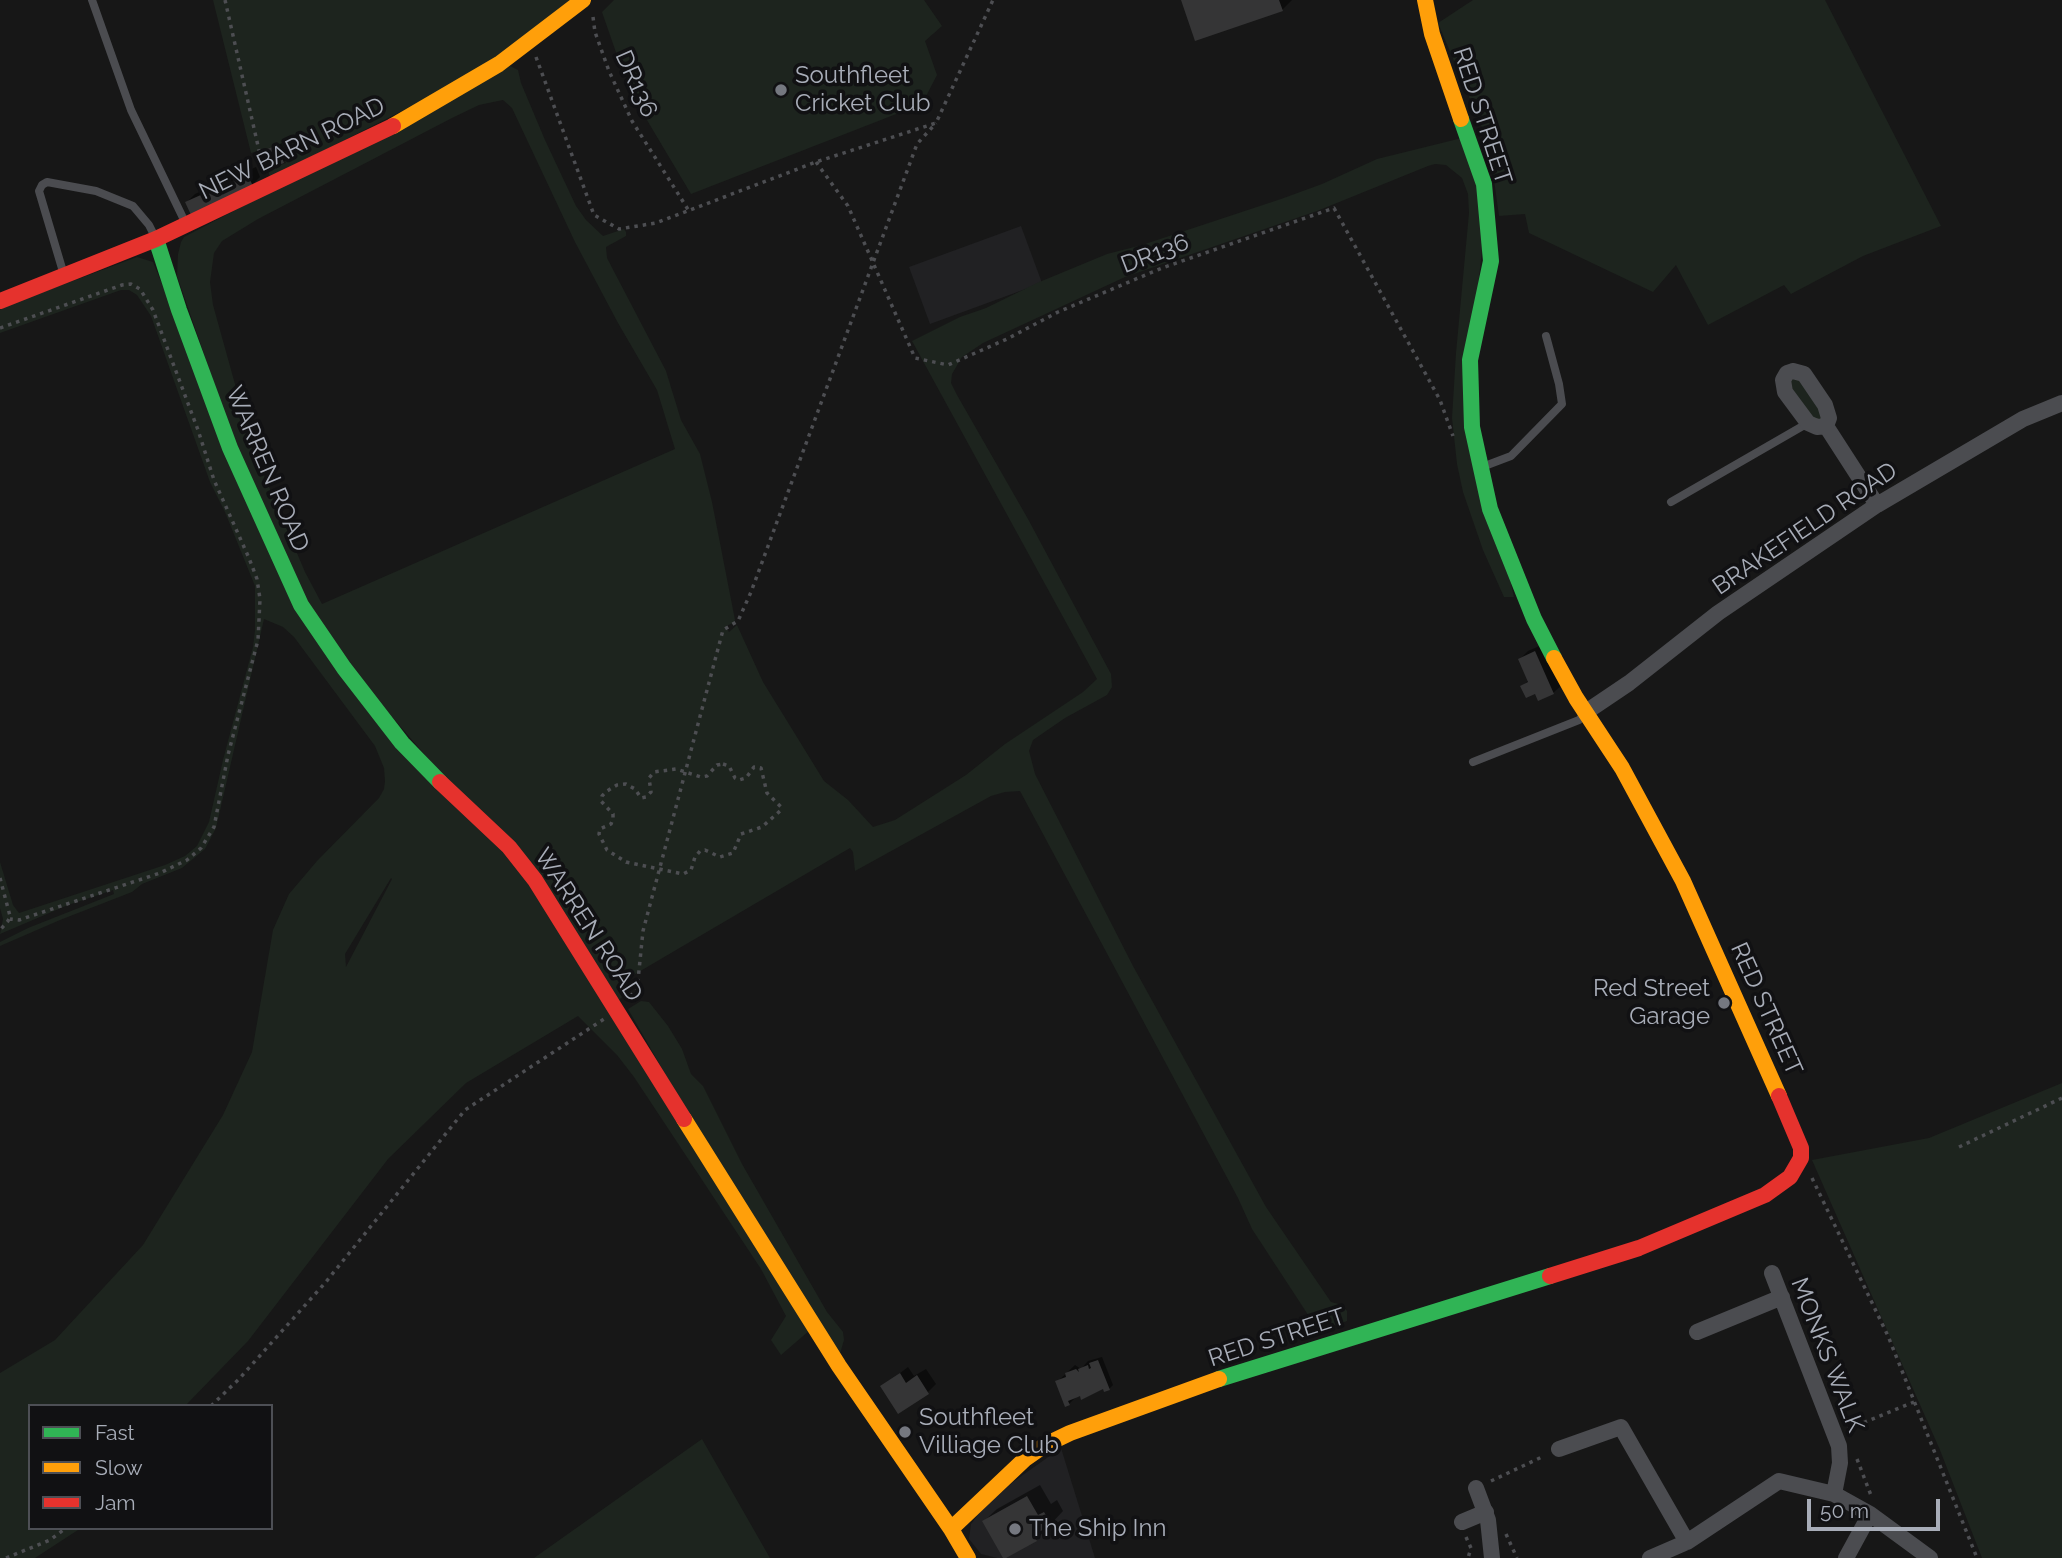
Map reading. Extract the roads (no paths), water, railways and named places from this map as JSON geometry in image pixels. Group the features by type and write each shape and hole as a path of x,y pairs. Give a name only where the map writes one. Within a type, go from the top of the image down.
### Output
{"street":[{"name":"RED STREET","path":"951,1529 1025,1459 1070,1433 1230,1375 1639,1248 1761,1198 1790,1177 1802,1157 1791,1122 1683,881 1622,768 1557,664 1534,619 1490,509 1472,427 1470,360 1491,261 1484,184 1432,34 1425,0"},
{"name":"NEW BARN ROAD","path":"0,300 156,239 268,188 440,101 587,5"},
{"name":"WARREN ROAD","path":"156,239 230,448 301,605 344,668 402,743 509,847 526,867 839,1366 968,1558"},
{"path":"1793,370 1804,374 1825,405 1829,416 1826,426 1819,428 1808,423 1783,388 1785,376 1793,370"},
{"name":"BRAKEFIELD ROAD","path":"1586,712 1629,683 1718,614 1877,505 2023,419 2062,403"},
{"path":"1826,426 1877,505"},
{"name":"MONKS WALK","path":"1772,1273 1839,1446 1840,1463 1834,1494"},
{"path":"1697,1332 1782,1297"},
{"path":"1559,1449 1621,1427 1687,1542"},
{"path":"1650,1558 1687,1542 1779,1481 1834,1494 1873,1509 1930,1558"},
{"path":"1476,1488 1486,1512 1492,1558"},
{"path":"1846,1558 1873,1509"},
{"path":"1462,1522 1486,1512"}],"lane":[{"path":"92,0 131,110 187,225"},
{"path":"64,275 39,191 47,182 96,191 133,206 149,225 156,239"},
{"path":"1479,468 1511,456 1562,404 1546,336"},
{"path":"1671,502 1808,423"},
{"path":"1473,762 1579,720 1586,712"}],"place":[{"name":"Southfleet Cricket Club","path":"781,90"},
{"name":"Red Street Garage","path":"1724,1003"},
{"name":"Southfleet Villiage Club","path":"905,1432"},
{"name":"The Ship Inn","path":"1015,1529"}]}
